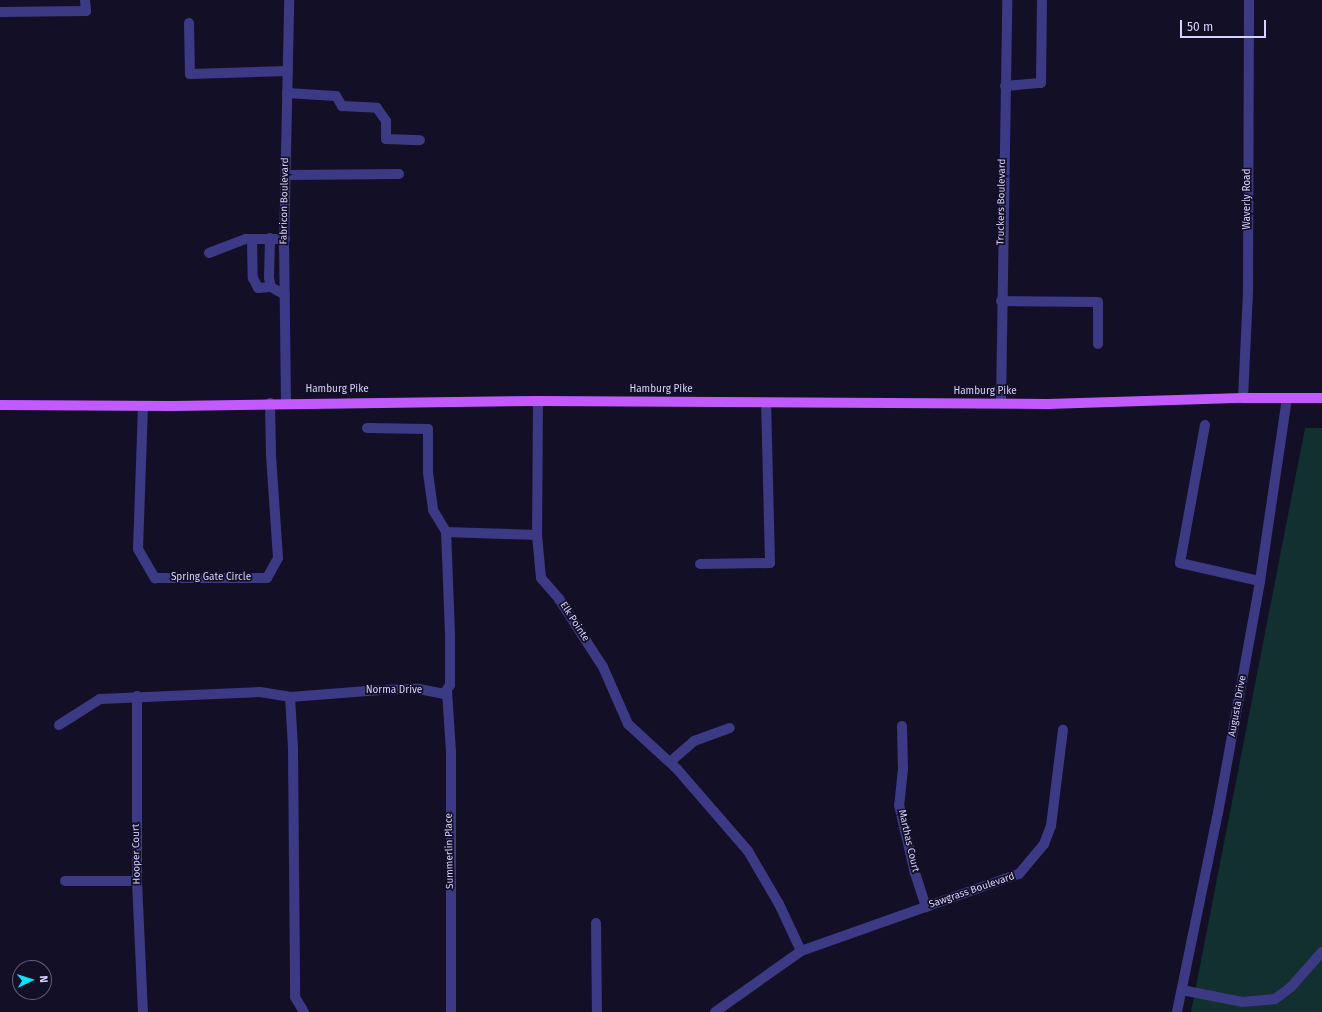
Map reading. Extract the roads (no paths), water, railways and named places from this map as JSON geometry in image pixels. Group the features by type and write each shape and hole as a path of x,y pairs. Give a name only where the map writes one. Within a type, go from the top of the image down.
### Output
{"main road":[{"name":"Hamburg Pike","path":"0,405 143,406 270,403 538,401 1048,404 1243,398 1322,398"}],"street":[{"path":"0,12 86,11 86,0"},
{"name":"Fabricon Boulevard","path":"286,403 285,239 289,0"},
{"name":"Truckers Boulevard","path":"1001,403 1001,301 1007,0"},
{"path":"1005,86 1041,83 1042,0"},
{"name":"Waverly Road","path":"1243,398 1248,290 1249,0"},
{"path":"189,23 190,74 288,71"},
{"path":"287,93 336,96 342,106 377,108 386,121 386,139 420,140"},
{"path":"286,175 399,174"},
{"path":"270,238 268,278 271,287"},
{"path":"209,253 252,239 285,239"},
{"path":"252,239 253,278 258,288 271,287 285,295"},
{"path":"1001,301 1098,302 1098,344"},
{"name":"Augusta Drive","path":"1177,1012 1218,813 1260,582 1287,398"},
{"name":"Elk Pointe","path":"538,401 536,535 541,578 559,599 603,667 628,724 670,762 748,851 779,904 801,951"},
{"name":"Spring Gate Circle","path":"143,406 138,549 155,578 267,578 278,558 270,454 270,403"},
{"path":"700,564 770,563 766,403"},
{"path":"1205,425 1180,564 1260,582"},
{"path":"367,428 428,429 428,473 433,510 446,532 450,634 450,685 447,691"},
{"path":"446,532 536,535"},
{"name":"Norma Drive","path":"59,725 100,699 138,696 260,692 290,697 381,690 419,689 444,694 447,691"},
{"name":"Summerlin Place","path":"447,691 451,752 452,1012"},
{"name":"Hooper Court","path":"138,696 137,881 143,1012"},
{"path":"290,697 293,748 294,997 304,1012"},
{"name":"Marthas Court","path":"902,726 903,769 900,805 915,873 926,907"},
{"path":"670,762 694,741 730,728"},
{"name":"Sawgrass Boulevard","path":"715,1012 801,951 926,907 974,892 1019,874 1034,859 1044,844 1051,826 1063,730"},
{"path":"65,881 137,881"},
{"path":"596,923 597,1012"},
{"path":"1182,990 1242,1002 1275,998 1291,987 1322,952"}]}
